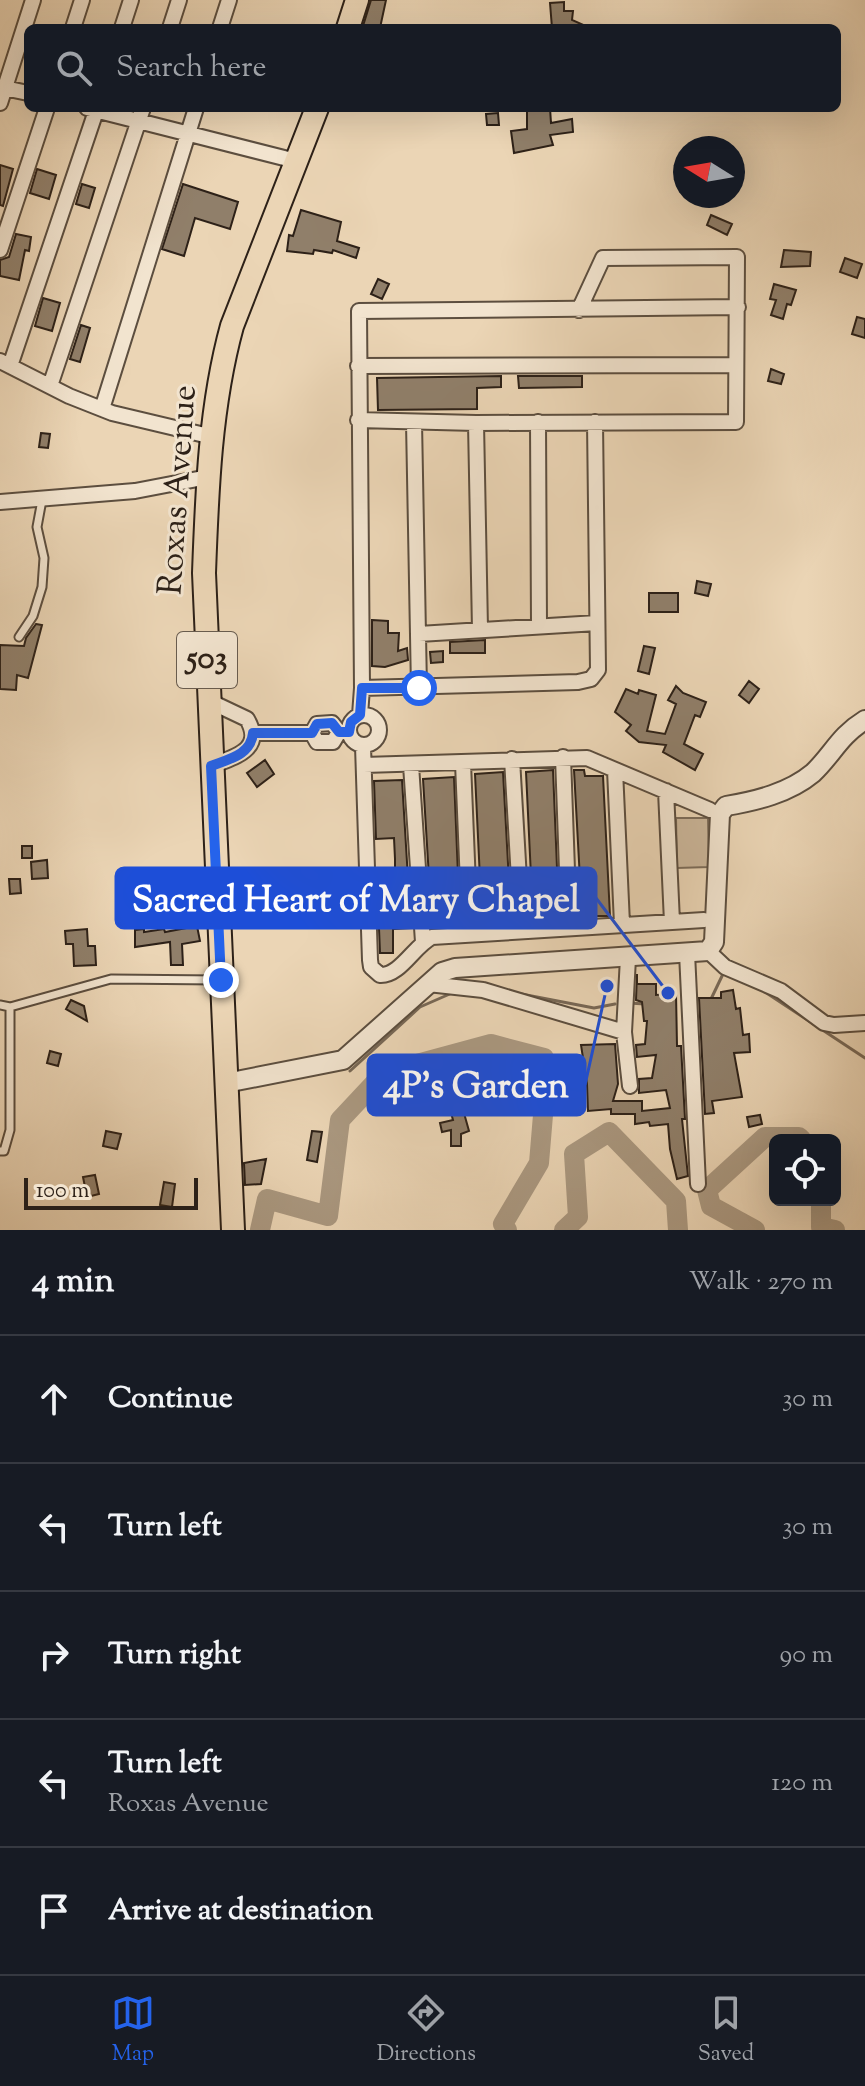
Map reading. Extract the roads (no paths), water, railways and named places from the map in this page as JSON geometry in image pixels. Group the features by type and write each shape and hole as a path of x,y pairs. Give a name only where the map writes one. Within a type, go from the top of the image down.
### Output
{"main road":[{"path":"349,24 357,0"},
{"name":"Roxas Avenue","path":"233,1230 204,573 208,477 222,362 232,326 315,112"}],"street":[{"path":"25,24 33,0"},
{"path":"74,24 82,0"},
{"path":"123,24 131,0"},
{"path":"171,24 179,0"},
{"path":"221,24 229,0"},
{"path":"24,27 2,93 24,93"},
{"path":"0,250 46,112"},
{"path":"92,112 5,364 102,409 213,437"},
{"path":"117,112 141,115 188,132 296,161"},
{"path":"102,409 195,112"},
{"path":"50,386 141,115"},
{"path":"358,420 736,422 737,257 603,258 579,310"},
{"path":"360,715 359,311 738,307"},
{"path":"358,366 736,365"},
{"path":"414,422 419,688"},
{"path":"538,422 539,626"},
{"path":"362,688 578,682 591,679 598,670 595,422"},
{"path":"476,423 480,629"},
{"path":"0,502 135,491 208,477"},
{"path":"419,634 597,623"},
{"path":"209,701 247,719 253,733 248,748 211,766"},
{"path":"253,733 312,733 317,742 333,742 351,722 365,715 375,719 379,729 377,739 363,746"},
{"path":"708,951 714,942 720,814 726,806 749,803 797,784 814,771 849,730 865,720"},
{"path":"344,732 363,746"},
{"path":"363,746 371,967 380,975 391,973 432,937 704,920"},
{"path":"563,757 569,927"},
{"path":"364,765 587,758 710,810"},
{"path":"512,759 522,931"},
{"path":"463,763 470,934"},
{"path":"411,765 423,942"},
{"path":"615,770 622,924"},
{"path":"666,791 672,922"},
{"path":"226,1083 343,1060 442,972 455,968 708,951 725,967 781,991 824,1023 865,1023"},
{"path":"687,953 698,1184"},
{"path":"628,958 624,1032 630,1086"},
{"path":"428,984 483,990 624,1032"}],"lane":[{"path":"19,637 33,616 42,587 44,558 37,527 42,500"},
{"path":"0,1005 10,1007 111,979 221,980"},
{"path":"0,1151 4,1151 10,1130 10,1007"}],"waterway":[{"path":"711,999 723,974"},
{"path":"765,992 865,1058"},
{"path":"350,1071 420,1007 452,993"},
{"path":"516,993 594,1008 615,1004"},
{"path":"629,1003 645,1004"},
{"path":"260,1230 267,1199 328,1216 340,1120 384,1073 491,1044 544,1058 552,1076 543,1115 539,1163 503,1224 507,1230"},
{"path":"564,1230 578,1217 574,1154 609,1132 676,1201 678,1230"},
{"path":"755,1230 711,1206 707,1190 765,1137 769,1137"},
{"path":"821,1206 821,1227 835,1230"}],"place":[{"name":"4P's Garden","path":"607,986"},
{"name":"Sacred Heart of Mary Chapel","path":"668,993"}]}
